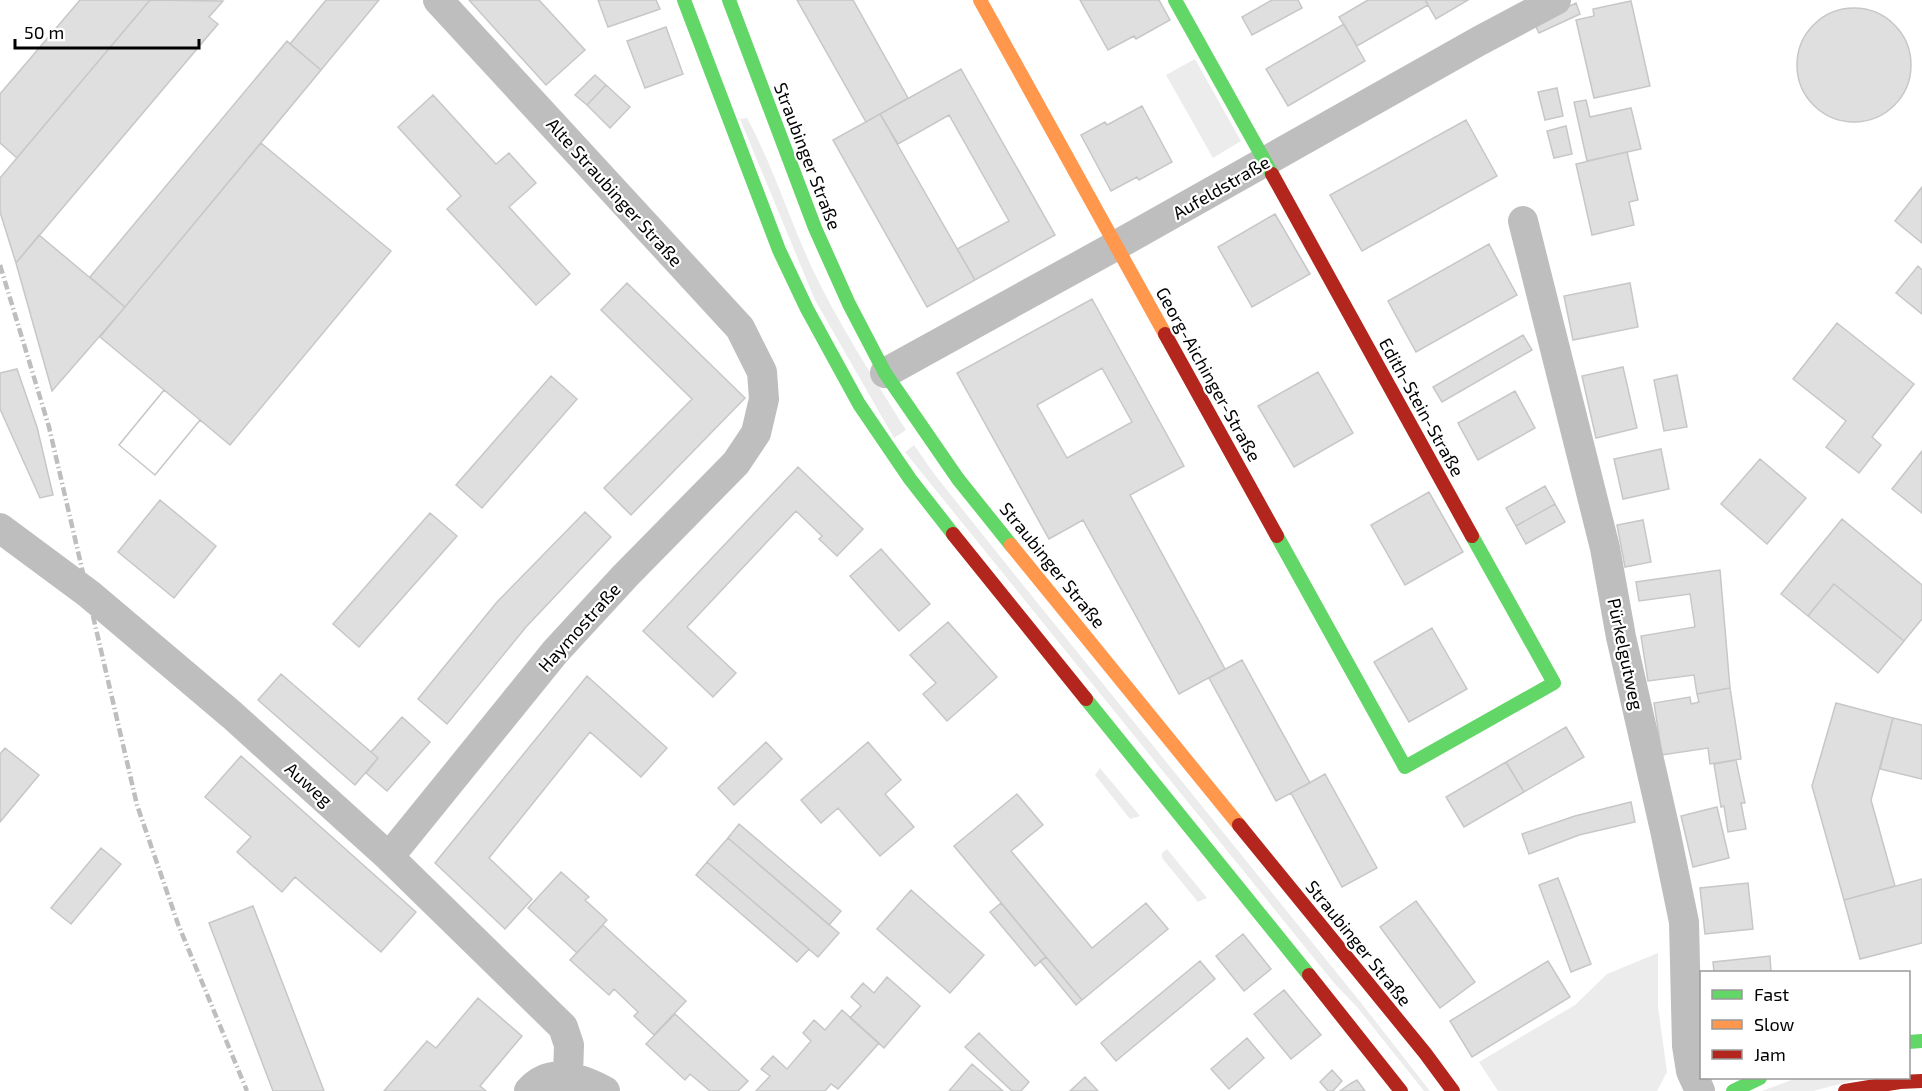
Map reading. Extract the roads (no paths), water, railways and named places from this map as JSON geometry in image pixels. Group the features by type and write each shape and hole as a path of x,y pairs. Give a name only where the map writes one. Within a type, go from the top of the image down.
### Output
{"main road":[{"path":"684,0 779,250 807,309 859,404 910,479 981,570 1240,888 1401,1091"},
{"name":"Straubinger Straße","path":"729,0 815,228 849,304 885,373 958,479 1425,1053 1453,1091"},
{"name":"Georg-Aichinger-Straße","path":"980,0 1405,767"},
{"name":"Edith-Stein-Straße","path":"1175,0 1554,683 1405,767"},
{"path":"1733,1091 1756,1079"},
{"path":"1864,1089 1922,1082"}],"street":[{"name":"Alte Straubinger Straße","path":"438,0 740,328 762,372 764,399"},
{"name":"Aufeldstraße","path":"885,373 1556,0"},
{"name":"Pürkelgutweg","path":"1523,221 1605,548 1621,637 1684,922 1687,1046 1691,1071 1700,1091"},
{"name":"Haymostraße","path":"389,857 555,652 736,462 756,433 764,399"},
{"name":"Auweg","path":"0,528 89,594 140,637 389,857 563,1027 569,1045 568,1076"},
{"path":"529,1091 534,1085 548,1077 568,1076 588,1082 605,1091"}],"railway":[{"path":"0,265 49,427 137,805 178,924 247,1091"}]}
